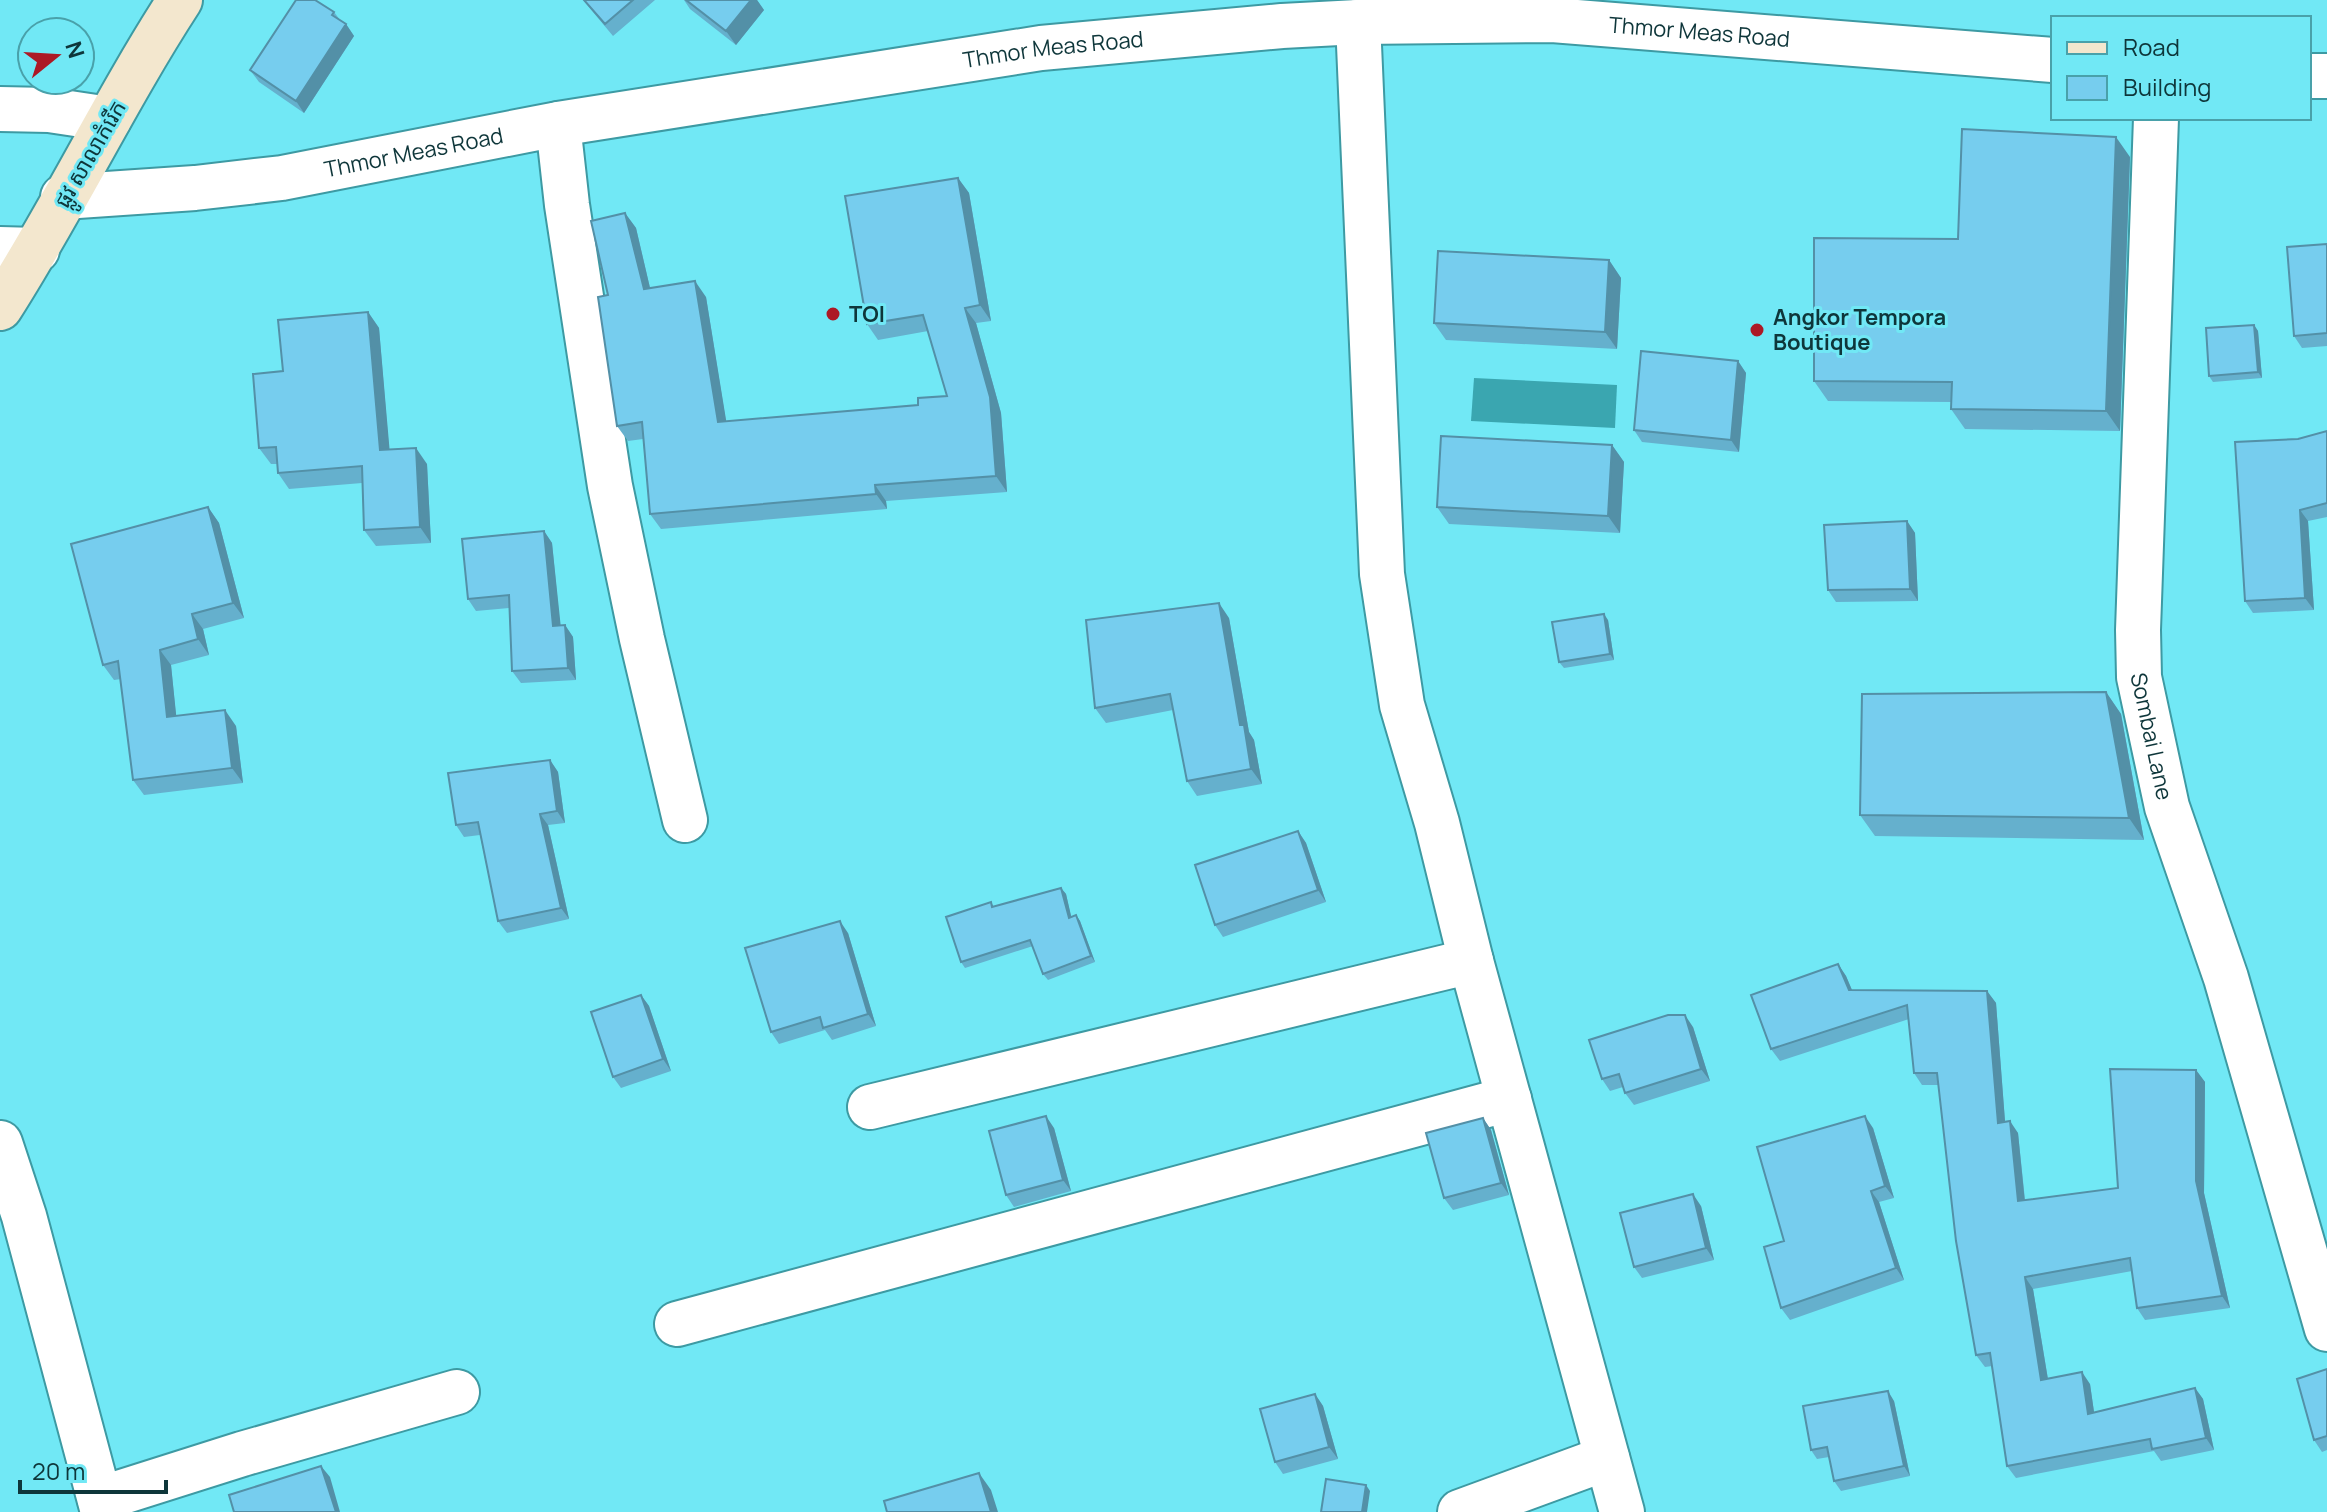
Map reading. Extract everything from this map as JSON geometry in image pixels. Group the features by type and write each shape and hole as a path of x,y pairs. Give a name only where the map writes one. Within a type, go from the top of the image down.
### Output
{"street":[{"name":"ផ្លូវ សាលាកំរើក","path":"0,308 19,249 63,197 180,0"},
{"name":"Thmor Meas Road","path":"63,197 195,188 282,178 558,124 1041,48 1358,22 1552,10 2051,60"},
{"path":"1358,22 1382,574 1402,705 1437,823 1471,961 1622,1512"},
{"path":"0,109 49,110 109,119"},
{"path":"558,124 569,221 610,486 685,820"},
{"name":"Sombai Lane","path":"2154,135 2138,614 2139,677 2167,807 2226,978 2327,1329"},
{"path":"870,1107 1471,961"},
{"path":"677,1324 1509,1099"},
{"path":"0,1143 24,1216 101,1506 242,1454 457,1392"},
{"path":"1460,1512 1607,1458"}],"water":[{"path":"1474,378 1617,385 1615,428 1471,421"}],"building":[{"path":"296,0 315,0 346,24 296,101 250,70"},
{"path":"584,0 633,0 605,24"},
{"path":"686,0 751,0 726,31"},
{"path":"1962,129 2116,137 2106,411 1951,409 1952,382 1814,381 1814,238 1958,239"},
{"path":"958,178 980,305 965,308 990,397 996,476 875,485 876,494 650,514 642,422 617,426 598,297 608,295 591,221 625,213 644,289 695,281 718,422 918,405 918,398 947,396 923,315 867,324 845,196"},
{"path":"2327,244 2327,333 2294,336 2287,247"},
{"path":"1438,251 1609,260 1605,332 1434,323"},
{"path":"368,312 380,450 416,448 420,527 364,530 362,466 278,473 276,447 259,448 253,374 283,371 278,320"},
{"path":"2254,325 2258,372 2209,376 2206,328"},
{"path":"1641,351 1738,361 1731,440 1634,430"},
{"path":"2327,431 2327,503 2300,510 2305,598 2245,601 2235,442 2298,439"},
{"path":"1441,436 1612,445 1608,516 1437,507"},
{"path":"208,507 233,603 192,614 198,639 160,650 167,717 225,710 232,768 133,780 118,661 103,665 71,544"},
{"path":"1907,521 1910,589 1828,590 1824,525"},
{"path":"544,531 553,626 565,625 568,668 512,671 509,595 468,599 462,539"},
{"path":"1219,603 1240,725 1244,725 1251,769 1187,781 1170,694 1095,708 1086,620"},
{"path":"1604,614 1610,654 1559,662 1552,622"},
{"path":"2106,692 2129,818 1860,815 1862,694"},
{"path":"550,760 557,811 540,814 561,908 498,921 478,822 456,825 448,773"},
{"path":"1298,831 1318,890 1215,925 1195,865"},
{"path":"1061,888 1069,918 1076,915 1091,956 1043,974 1030,940 961,962 946,917 991,902 992,907"},
{"path":"840,921 868,1014 823,1028 820,1017 771,1032 745,948"},
{"path":"1838,964 1849,990 1987,991 1998,1123 2010,1121 2018,1201 2118,1188 2110,1069 2196,1070 2196,1181 2222,1296 2137,1308 2130,1258 2025,1277 2041,1380 2082,1372 2088,1414 2195,1388 2206,1438 2152,1449 2150,1439 2007,1466 1990,1353 1976,1355 1956,1241 1937,1073 1914,1073 1907,1005 1771,1049 1751,995"},
{"path":"641,995 663,1059 613,1077 591,1012"},
{"path":"1668,1015 1685,1015 1701,1069 1625,1093 1619,1074 1602,1079 1589,1040"},
{"path":"1046,1116 1063,1180 1006,1195 989,1131"},
{"path":"1865,1116 1885,1186 1871,1191 1896,1268 1781,1308 1764,1247 1784,1241 1757,1147"},
{"path":"1483,1118 1501,1183 1444,1198 1426,1133"},
{"path":"1693,1194 1706,1248 1634,1267 1620,1213"},
{"path":"2327,1369 2327,1436 2314,1440 2297,1379"},
{"path":"1888,1391 1904,1466 1834,1481 1827,1447 1811,1450 1803,1406"},
{"path":"1315,1394 1329,1447 1275,1462 1260,1409"},
{"path":"321,1466 336,1512 234,1512 229,1495"},
{"path":"979,1473 991,1512 887,1512 884,1501"},
{"path":"1326,1479 1366,1485 1362,1512 1321,1512"}],"place":[{"name":"TOI","path":"833,314"},
{"name":"Angkor Tempora Boutique","path":"1757,330"}]}
